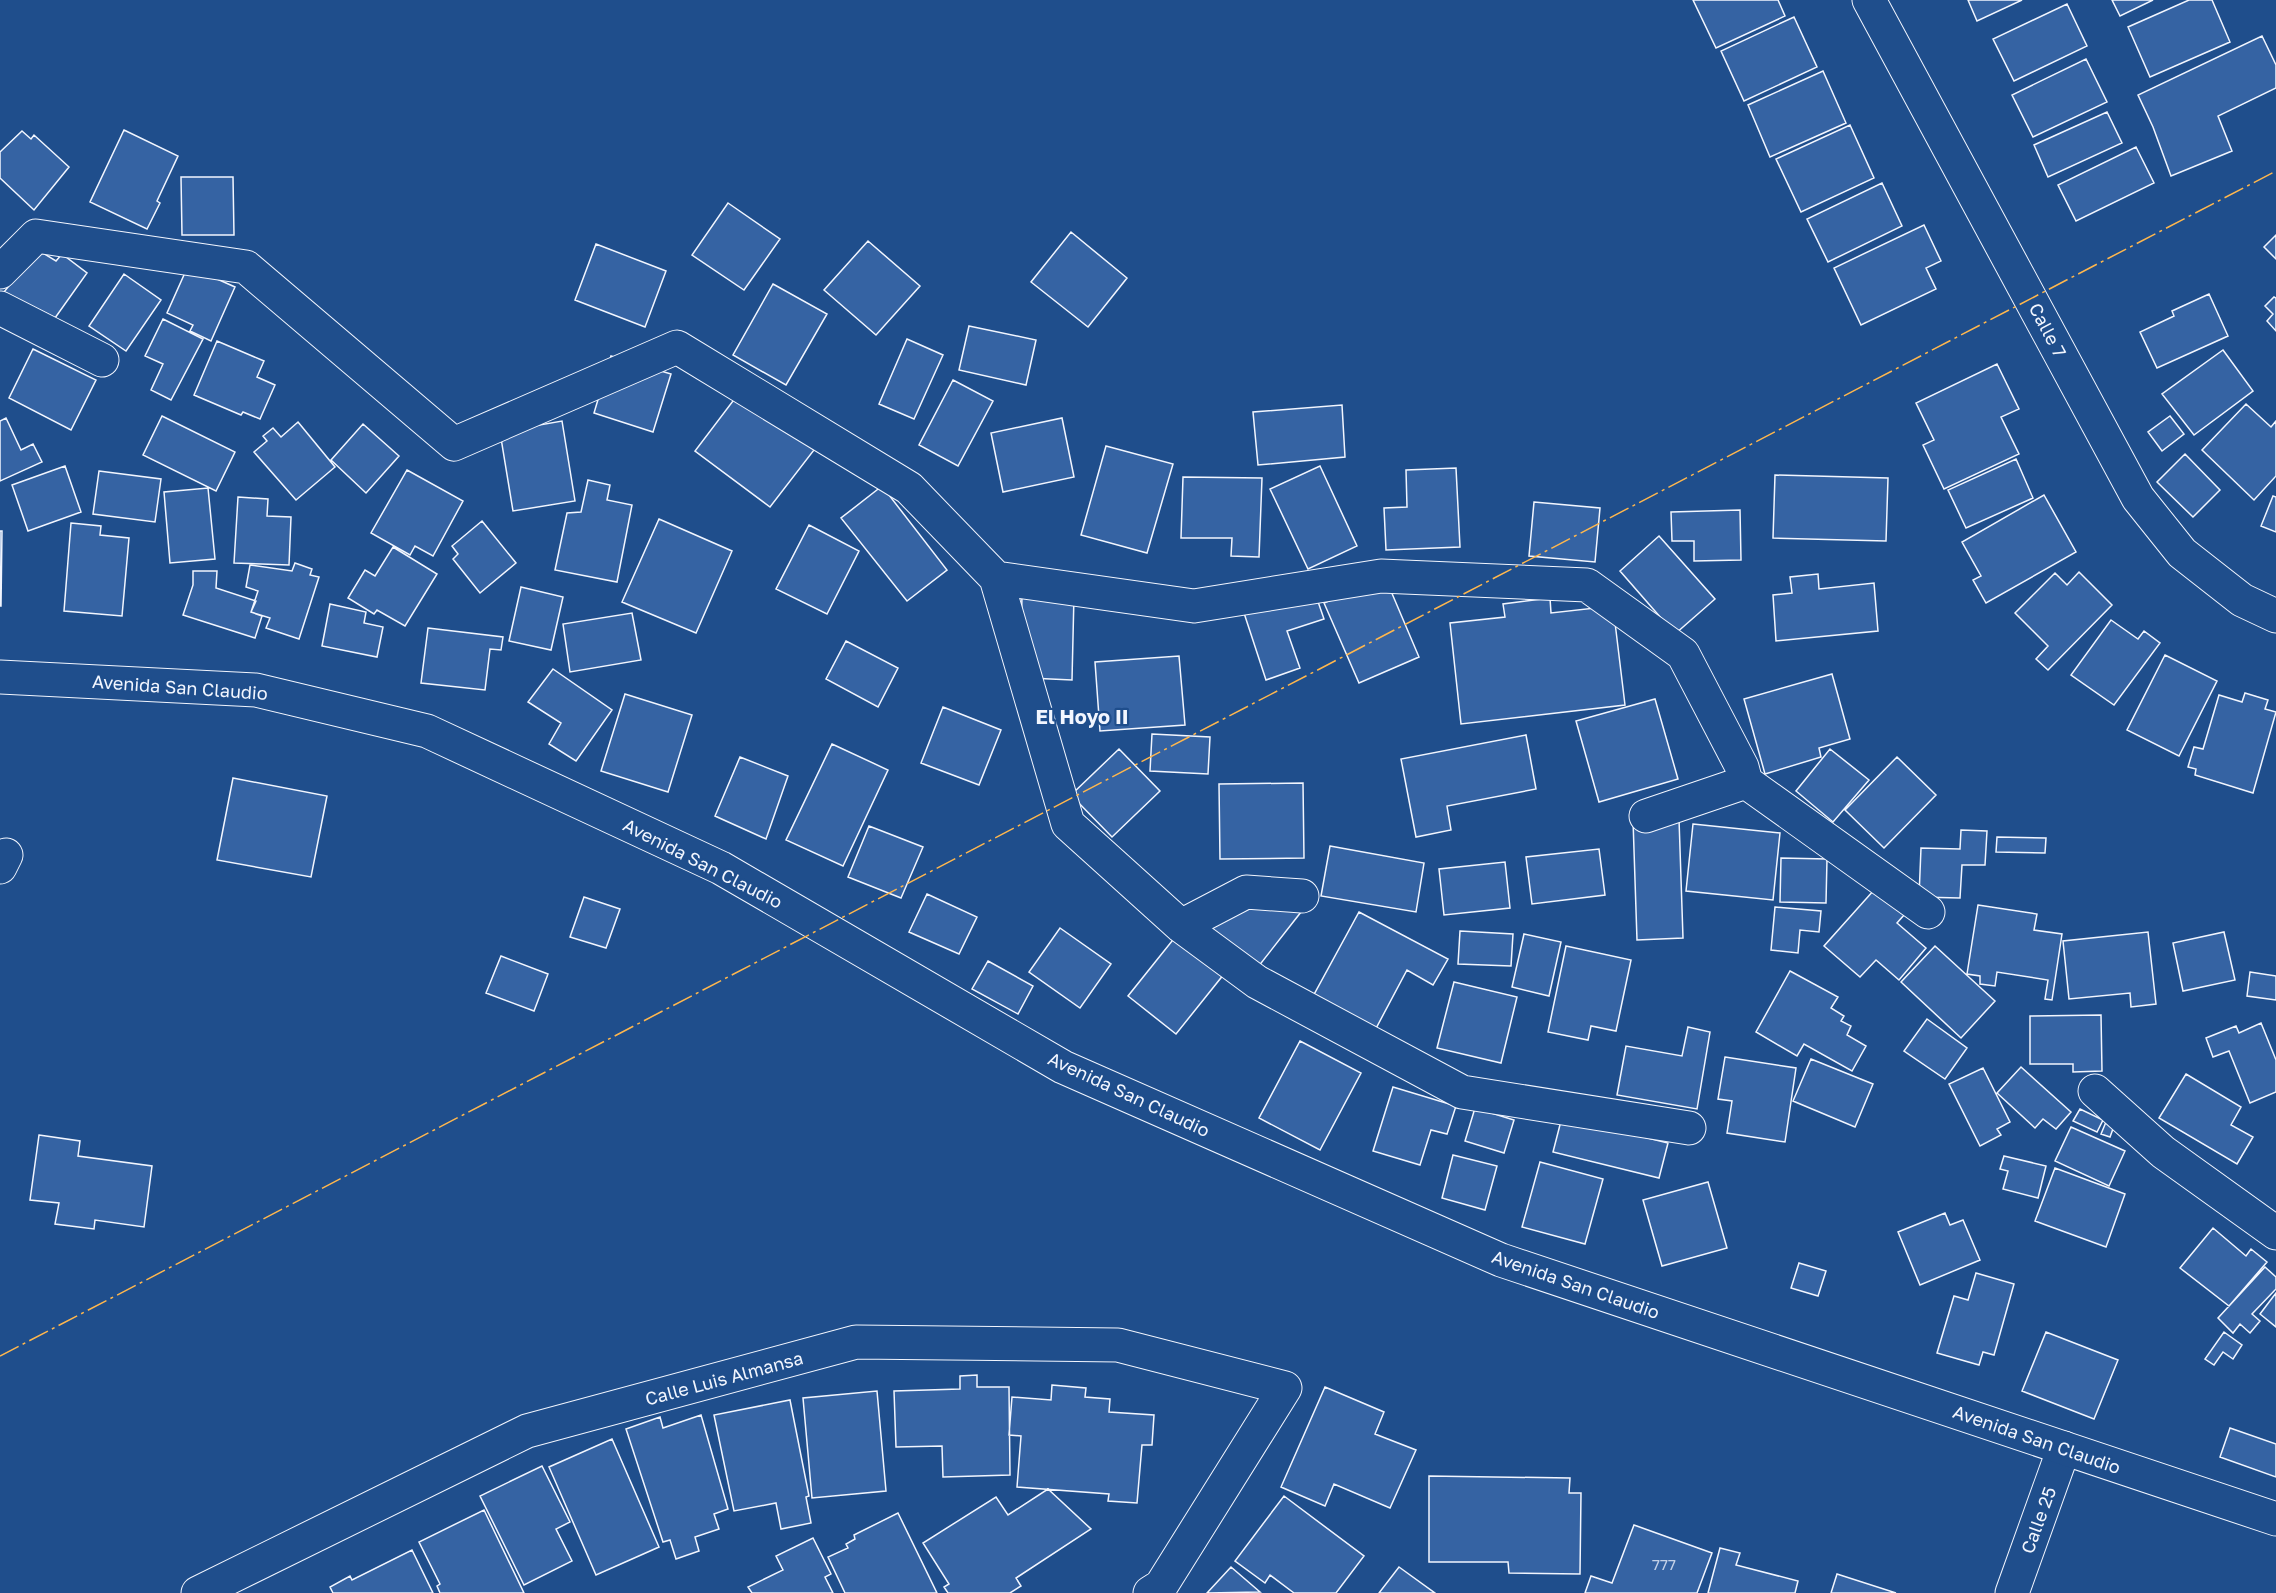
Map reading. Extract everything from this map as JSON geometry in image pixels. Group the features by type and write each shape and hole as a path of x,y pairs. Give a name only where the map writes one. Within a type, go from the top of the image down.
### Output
{"street":[{"name":"Calle 7","path":"1869,0 2138,498 2182,553 2242,600 2276,616"},
{"path":"0,272 36,236 246,267 454,444 677,347 909,488 996,578 1068,824 1181,926 1257,982 1462,1092 1689,1128"},
{"path":"0,308 102,360"},
{"path":"996,578 1194,606 1381,576 1587,585 1683,654 1742,767 1746,782 1928,912"},
{"name":"Avenida San Claudio","path":"0,676 256,690 427,731 721,868 1064,1067 1501,1260 2276,1519"},
{"path":"1646,816 1746,782"},
{"path":"1181,926 1246,892 1302,896"},
{"path":"2095,1091 2163,1152 2276,1233"},
{"name":"Calle Luis Almansa","path":"198,1593 526,1431 856,1342 1118,1345 1285,1388 1161,1586 1150,1593"},
{"name":"Calle 25","path":"2012,1593 2064,1448"}],"building":[{"path":"1693,0 1778,0 1785,16 1716,48"},
{"path":"1968,0 2022,0 1977,21"},
{"path":"2112,0 2153,0 2120,16"},
{"path":"2189,0 2212,0 2230,42 2150,77 2128,27"},
{"path":"2067,4 2087,46 2014,81 1993,39"},
{"path":"1794,17 1817,67 1744,101 1721,51"},
{"path":"2262,36 2276,65 2276,88 2218,116 2232,151 2171,176 2153,127 2138,95"},
{"path":"2086,59 2107,102 2033,137 2012,95"},
{"path":"1823,71 1846,123 1770,157 1748,105"},
{"path":"2107,112 2122,143 2048,177 2034,145"},
{"path":"1850,125 1874,178 1801,212 1776,159"},
{"path":"124,130 178,156 157,201 160,203 147,229 90,202"},
{"path":"22,131 31,139 34,135 69,167 34,210 0,178 0,152"},
{"path":"2136,147 2154,183 2076,221 2058,185"},
{"path":"181,177 233,177 234,235 182,235"},
{"path":"1882,183 1902,226 1828,262 1807,219"},
{"path":"728,203 780,239 744,290 692,255"},
{"path":"1924,225 1941,261 1926,268 1936,289 1861,325 1834,268"},
{"path":"1071,232 1127,278 1088,327 1031,282"},
{"path":"2276,235 2276,259 2264,247"},
{"path":"868,241 920,286 876,335 824,290"},
{"path":"596,244 666,271 645,327 575,300"},
{"path":"38,250 56,261 62,254 87,273 55,318 4,292"},
{"path":"188,266 235,287 211,341 190,331 193,325 167,313"},
{"path":"124,274 161,300 126,351 89,326"},
{"path":"773,284 827,314 786,385 733,355"},
{"path":"2209,294 2228,336 2157,368 2140,332 2174,316 2172,311"},
{"path":"2274,297 2276,298 2276,331 2267,321 2273,314 2265,306"},
{"path":"163,319 203,339 171,400 151,390 163,364 145,356"},
{"path":"969,326 1036,340 1026,385 959,370"},
{"path":"907,339 943,355 914,419 879,404"},
{"path":"217,341 264,361 257,377 275,385 260,419 243,412 241,415 194,395"},
{"path":"33,349 96,380 71,430 9,398"},
{"path":"2223,350 2253,391 2194,435 2162,394"},
{"path":"611,356 671,374 653,432 594,413"},
{"path":"1997,364 2019,409 2001,417 2019,454 1944,489 1923,445 1934,440 1916,403"},
{"path":"953,380 993,401 958,466 919,445"},
{"path":"739,393 814,450 770,507 695,451"},
{"path":"2246,404 2271,427 2276,421 2276,476 2254,500 2202,450"},
{"path":"1342,405 1345,457 1258,465 1253,412"},
{"path":"162,416 235,452 216,491 143,455"},
{"path":"2170,416 2184,434 2162,451 2148,432"},
{"path":"6,418 21,450 33,444 42,462 0,481 0,421"},
{"path":"1062,418 1074,477 1003,492 991,433"},
{"path":"562,421 575,501 513,511 500,432"},
{"path":"298,422 335,467 296,500 254,452 267,441 263,436 273,428 281,437"},
{"path":"363,424 399,456 366,493 331,460"},
{"path":"1106,446 1173,464 1147,553 1081,535"},
{"path":"2185,454 2220,490 2193,517 2157,482"},
{"path":"2016,459 2033,498 1966,528 1948,490"},
{"path":"65,466 81,512 28,531 12,485"},
{"path":"1320,466 1357,546 1308,569 1270,489"},
{"path":"1456,468 1460,547 1386,550 1384,508 1407,507 1406,470"},
{"path":"407,470 463,501 433,556 415,546 410,555 371,533"},
{"path":"99,471 161,479 155,522 93,514"},
{"path":"1775,475 1888,478 1886,541 1773,538"},
{"path":"1183,477 1262,478 1259,557 1231,556 1232,538 1181,538"},
{"path":"588,480 610,485 607,500 632,505 617,582 555,570 567,513 581,512"},
{"path":"882,486 947,570 907,601 841,518"},
{"path":"208,488 215,559 170,563 164,492"},
{"path":"2044,495 2076,552 1986,603 1973,580 1981,576 1962,542"},
{"path":"2273,496 2276,497 2276,532 2261,526"},
{"path":"238,497 268,499 267,516 291,517 289,565 234,563"},
{"path":"1534,502 1600,508 1595,562 1529,556"},
{"path":"1740,510 1741,560 1694,561 1694,541 1672,541 1671,512"},
{"path":"659,519 732,551 696,633 622,602"},
{"path":"482,521 516,563 480,593 453,559 458,554 452,546"},
{"path":"71,523 101,526 100,535 129,538 122,616 64,611"},
{"path":"809,525 859,551 827,614 776,589"},
{"path":"0,531 2,531 1,606 0,606"},
{"path":"1659,536 1715,599 1675,634 1620,571"},
{"path":"393,547 437,574 405,626 377,610 374,614 348,598 365,570 375,576"},
{"path":"295,563 312,569 310,575 319,577 299,639 266,628 270,618 251,612 258,591 246,587 250,565 292,571"},
{"path":"193,571 217,571 216,588 256,601 251,612 262,616 255,638 183,615 193,585"},
{"path":"2079,572 2112,605 2048,670 2036,659 2048,646 2015,613 2055,573 2067,585"},
{"path":"1818,574 1819,589 1874,583 1878,631 1776,641 1773,595 1792,593 1790,577"},
{"path":"1385,577 1419,657 1359,683 1324,603"},
{"path":"521,587 563,597 551,650 509,641"},
{"path":"1314,590 1324,619 1287,631 1300,668 1266,680 1244,613"},
{"path":"1022,594 1074,595 1072,680 1029,678 1021,648"},
{"path":"1550,598 1551,613 1613,606 1625,705 1461,724 1450,623 1505,617 1503,604"},
{"path":"330,604 366,612 364,623 383,627 377,657 322,646"},
{"path":"632,613 641,660 570,672 563,624"},
{"path":"2111,620 2138,639 2144,631 2160,643 2114,705 2071,675"},
{"path":"428,628 503,637 501,650 490,649 485,690 421,683"},
{"path":"846,641 898,668 878,707 826,679"},
{"path":"2165,655 2217,681 2179,756 2127,730"},
{"path":"1179,656 1185,725 1100,731 1095,662"},
{"path":"553,669 612,710 576,761 549,744 561,723 528,702"},
{"path":"1832,674 1850,739 1819,748 1821,757 1765,774 1744,699"},
{"path":"2245,693 2268,700 2265,709 2276,712 2253,793 2195,775 2196,769 2188,767 2194,747 2203,749 2219,695 2242,702"},
{"path":"625,694 692,715 668,792 601,771"},
{"path":"1655,699 1678,779 1599,802 1576,721"},
{"path":"943,707 1001,730 979,785 921,763"},
{"path":"1152,734 1210,737 1208,774 1150,771"},
{"path":"1526,735 1536,789 1447,806 1451,830 1416,837 1401,759"},
{"path":"832,744 888,770 843,866 786,840"},
{"path":"1119,749 1160,791 1112,837 1071,795"},
{"path":"1830,749 1869,780 1833,822 1796,791"},
{"path":"740,757 788,776 766,839 715,816"},
{"path":"1897,757 1936,795 1884,848 1845,810"},
{"path":"233,778 327,796 311,877 217,860"},
{"path":"1303,783 1304,858 1220,859 1219,784"},
{"path":"1679,819 1683,938 1637,940 1633,820"},
{"path":"1693,824 1780,833 1773,900 1686,891"},
{"path":"869,826 923,847 901,898 848,877"},
{"path":"1961,830 1987,831 1985,865 1962,865 1960,898 1919,897 1921,848 1960,849"},
{"path":"1997,837 2046,838 2045,853 1996,852"},
{"path":"1330,846 1424,863 1416,912 1321,896"},
{"path":"1599,849 1605,895 1532,904 1526,857"},
{"path":"1781,858 1827,859 1826,903 1780,902"},
{"path":"1505,862 1510,908 1444,915 1439,869"},
{"path":"1874,890 1904,915 1897,923 1926,948 1899,980 1876,960 1860,977 1824,946"},
{"path":"927,894 977,917 959,954 909,932"},
{"path":"1252,895 1301,912 1258,967 1208,927"},
{"path":"584,897 620,909 606,948 570,937"},
{"path":"1978,905 2037,914 2034,930 2062,934 2052,1000 2045,999 2048,980 1997,972 1995,986 1980,984 1980,976 1967,974"},
{"path":"1775,907 1821,911 1819,932 1800,930 1798,953 1771,950"},
{"path":"1359,912 1448,959 1433,985 1407,970 1373,1034 1311,1000"},
{"path":"1060,928 1111,964 1080,1008 1029,972"},
{"path":"1460,931 1513,934 1511,966 1458,964"},
{"path":"2148,932 2156,1004 2131,1007 2130,993 2069,999 2063,941"},
{"path":"2224,932 2235,980 2183,991 2173,943"},
{"path":"1524,934 1561,942 1549,996 1512,987"},
{"path":"1176,936 1224,974 1176,1034 1128,996"},
{"path":"1566,946 1631,960 1616,1031 1591,1026 1588,1040 1548,1032"},
{"path":"1935,946 1995,1001 1961,1038 1901,982"},
{"path":"501,956 548,974 534,1011 486,993"},
{"path":"988,961 1033,986 1018,1014 972,989"},
{"path":"1790,971 1838,997 1831,1008 1844,1016 1841,1021 1851,1026 1847,1035 1866,1046 1852,1071 1804,1044 1797,1056 1756,1032"},
{"path":"2250,972 2276,976 2276,1000 2247,996"},
{"path":"1454,982 1517,997 1501,1063 1437,1048"},
{"path":"2101,1015 2102,1071 2073,1072 2073,1064 2030,1064 2030,1016"},
{"path":"1927,1019 1967,1048 1945,1079 1904,1051"},
{"path":"2261,1023 2276,1060 2276,1092 2250,1103 2229,1051 2213,1057 2206,1038 2236,1026 2239,1033"},
{"path":"1688,1027 1710,1032 1697,1109 1617,1095 1626,1046 1682,1056"},
{"path":"1300,1041 1361,1073 1320,1150 1259,1118"},
{"path":"1725,1057 1796,1068 1785,1142 1727,1133 1732,1101 1718,1099"},
{"path":"1811,1059 1873,1084 1855,1127 1793,1101"},
{"path":"2021,1067 2071,1112 2056,1129 2043,1119 2035,1128 1997,1093"},
{"path":"1983,1068 2010,1122 1997,1129 2001,1135 1980,1146 1949,1084"},
{"path":"2186,1074 2241,1107 2231,1125 2253,1137 2237,1164 2159,1118"},
{"path":"1393,1087 1456,1106 1447,1134 1431,1130 1420,1165 1373,1151"},
{"path":"1475,1108 1514,1120 1504,1153 1465,1141"},
{"path":"2080,1109 2103,1120 2097,1132 2073,1121"},
{"path":"1562,1117 1668,1143 1659,1178 1553,1152"},
{"path":"2106,1122 2114,1126 2110,1137 2101,1134"},
{"path":"2071,1127 2125,1151 2109,1186 2055,1161"},
{"path":"39,1135 80,1141 78,1156 152,1166 144,1227 95,1220 94,1229 55,1224 59,1203 30,1200"},
{"path":"1453,1155 1497,1166 1485,1210 1442,1198"},
{"path":"2004,1156 2046,1166 2038,1198 2003,1189 2008,1171 2000,1169"},
{"path":"1540,1162 1603,1179 1585,1244 1522,1227"},
{"path":"2055,1168 2125,1194 2106,1247 2035,1221"},
{"path":"1708,1182 1727,1248 1662,1266 1643,1200"},
{"path":"1945,1213 1950,1225 1963,1220 1980,1260 1920,1285 1898,1232"},
{"path":"2213,1228 2246,1256 2251,1249 2267,1262 2229,1306 2180,1268"},
{"path":"1799,1263 1826,1271 1818,1296 1791,1288"},
{"path":"2265,1267 2276,1277 2276,1289 2252,1314 2260,1321 2250,1333 2240,1324 2233,1333 2218,1318"},
{"path":"1976,1273 2014,1284 1994,1355 1983,1352 1979,1365 1937,1353 1954,1296 1968,1300"},
{"path":"2276,1293 2276,1327 2260,1314"},
{"path":"2046,1332 2118,1360 2094,1419 2022,1391"},
{"path":"2224,1332 2242,1345 2233,1359 2223,1352 2214,1365 2205,1359"},
{"path":"977,1375 977,1387 1009,1387 1010,1475 943,1477 942,1446 896,1447 894,1391 960,1389 960,1376"},
{"path":"1052,1385 1086,1388 1085,1397 1110,1399 1109,1412 1154,1415 1152,1445 1142,1445 1137,1503 1108,1501 1109,1494 1017,1487 1021,1436 1009,1435 1012,1397 1051,1400"},
{"path":"1325,1387 1384,1412 1375,1434 1416,1450 1390,1508 1334,1484 1325,1506 1281,1487"},
{"path":"877,1391 886,1491 812,1498 803,1398"},
{"path":"790,1400 809,1496 806,1497 811,1523 781,1529 776,1503 734,1511 714,1415"},
{"path":"701,1415 728,1509 714,1514 719,1529 695,1537 699,1551 676,1559 670,1540 663,1542 626,1429 660,1417 663,1428"},
{"path":"2230,1428 2276,1444 2276,1477 2220,1457"},
{"path":"612,1439 659,1547 596,1575 549,1467"},
{"path":"542,1466 570,1522 556,1529 572,1561 524,1585 480,1496"},
{"path":"1429,1476 1570,1478 1569,1493 1581,1493 1580,1574 1509,1573 1508,1562 1429,1562"},
{"path":"1048,1489 1091,1529 1016,1578 1021,1586 1010,1593 948,1593 944,1587 949,1584 923,1543 996,1497 1008,1515"},
{"path":"1284,1496 1364,1556 1336,1593 1294,1593 1270,1575 1265,1583 1235,1561"},
{"path":"484,1510 524,1593 440,1593 437,1586 440,1584 419,1542"},
{"path":"898,1513 937,1593 845,1593 828,1557 848,1548 846,1544 855,1539 854,1535"},
{"path":"1634,1525 1712,1553 1697,1593 1585,1593 1591,1576 1612,1583"},
{"path":"813,1538 831,1574 825,1577 833,1593 752,1593 748,1587 783,1570 776,1556"},
{"path":"1720,1548 1740,1553 1736,1565 1798,1581 1795,1593 1708,1593"},
{"path":"412,1550 433,1593 333,1593 330,1587 350,1576 352,1580"},
{"path":"1231,1567 1260,1592 1207,1593"},
{"path":"1399,1567 1435,1593 1379,1593"},
{"path":"1837,1574 1896,1593 1831,1593"}],"power":[{"path":"0,1356 2276,171"}],"district":[{"name":"El Hoyo II","path":"1082,716"}]}
